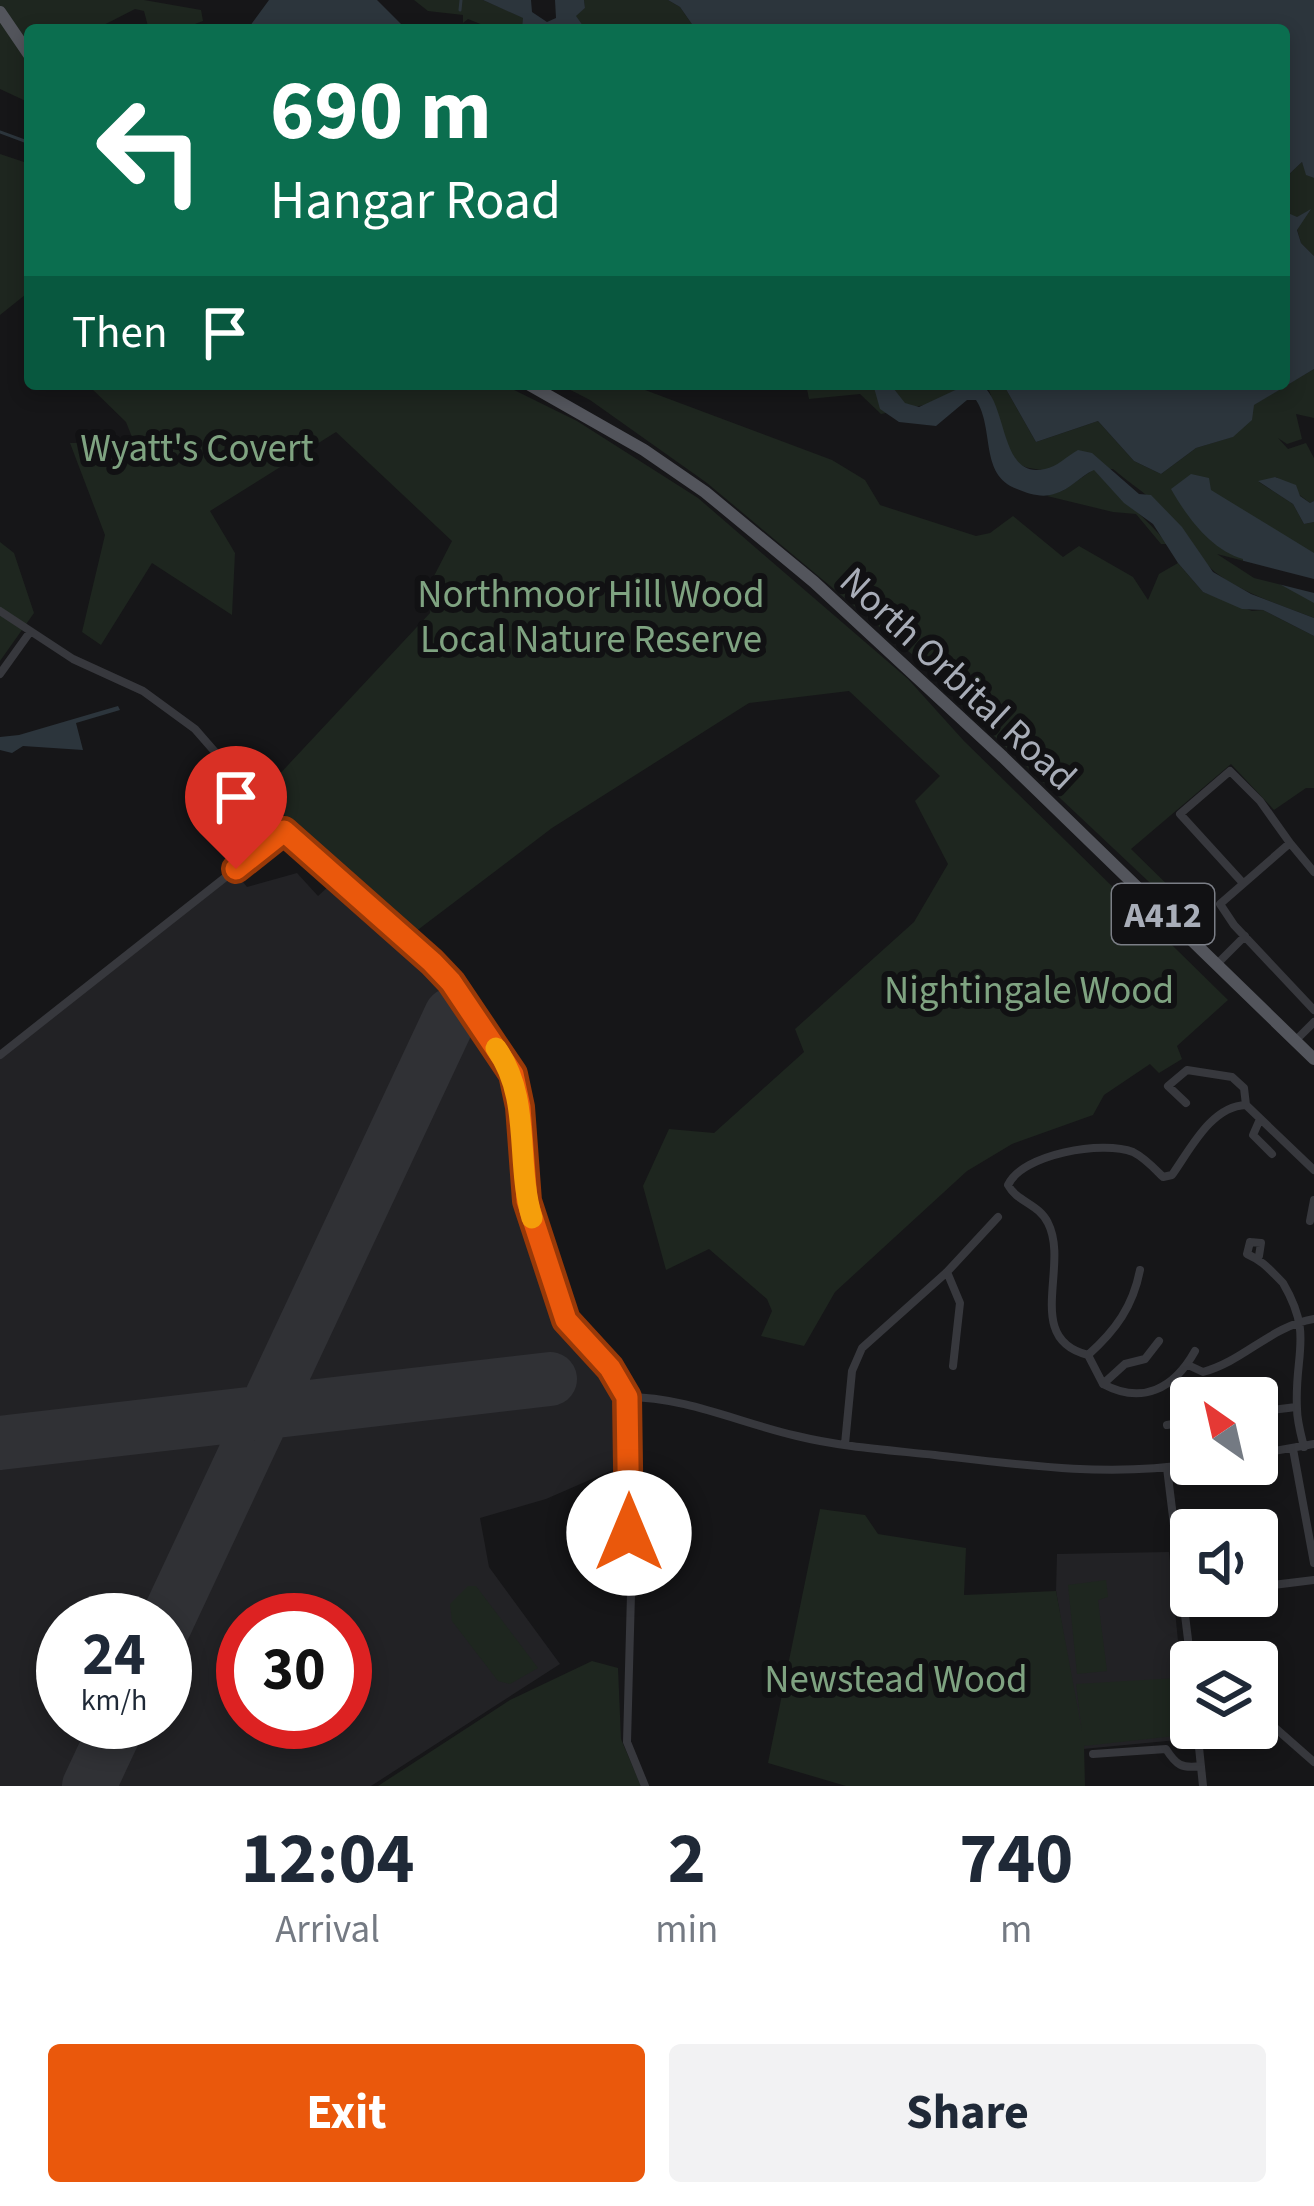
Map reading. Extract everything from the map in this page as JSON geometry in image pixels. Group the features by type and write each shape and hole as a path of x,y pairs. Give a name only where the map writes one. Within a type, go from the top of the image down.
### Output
{"main road":[{"path":"0,12 24,47"},
{"name":"North Orbital Road","path":"538,390 659,460 814,582 946,702 1314,1060"}],"street":[{"path":"0,611 73,658 143,691 195,729 284,831 432,962 507,1064 520,1107 527,1201 566,1320 610,1368 627,1397 631,1594 627,1742 645,1786"},
{"path":"0,674 29,632"},
{"path":"1242,882 1180,814 1230,771 1313,868"},
{"path":"0,1055 284,831"},
{"path":"1290,843 1220,904 1314,1010"},
{"path":"1216,965 1245,936"},
{"path":"1294,1041 1314,1022"},
{"path":"1186,1103 1168,1086 1187,1070 1232,1077 1244,1088 1246,1105 1314,1170"},
{"path":"1088,1355 1071,1351 1055,1331 1050,1306 1054,1242 1048,1223 1033,1204 1013,1194 1008,1185 1013,1174 1029,1163 1065,1152 1127,1150 1145,1159 1163,1177 1172,1175 1224,1110 1246,1105"},
{"path":"1260,1119 1253,1135 1272,1154"},
{"path":"1310,1221 1314,1200"},
{"path":"844,1444 852,1371 862,1348 947,1272 998,1217"},
{"path":"1259,1256 1297,1294 1311,1319 1296,1407 1314,1563"},
{"path":"1088,1355 1110,1336 1131,1304 1140,1270"},
{"path":"947,1272 960,1304 953,1366"},
{"path":"1187,1365 1203,1372 1226,1366 1281,1328 1311,1319"},
{"path":"1102,1384 1125,1364 1145,1359 1159,1342"},
{"path":"1088,1355 1102,1384 1135,1396 1156,1392 1187,1365 1195,1351"},
{"path":"627,1397 690,1404 797,1436 844,1444 1061,1469 1170,1468"},
{"path":"1278,1409 1296,1407"},
{"path":"1166,1425 1170,1424"},
{"path":"1167,1468 1174,1509"},
{"path":"1278,1584 1314,1580"},
{"path":"1278,1730 1314,1762"},
{"path":"1094,1754 1166,1749 1175,1764 1185,1769 1201,1766"},
{"path":"1199,1749 1203,1786"}],"shaded area":[{"path":"269,0 377,0 401,24 251,24"},
{"path":"483,0 531,0 532,12 547,22 556,18 555,0 584,0 585,8 576,16 582,24 522,24 523,18"},
{"path":"668,0 1314,0 1314,178 1306,175 1302,162 1290,173 1290,24 692,24"},
{"path":"1311,209 1297,230 1301,243 1314,256 1314,369 1290,383 1290,214 1297,217"},
{"path":"875,390 895,390 905,403 919,407 955,390 986,390 1020,463 1045,469 1078,450 1092,453 1139,494 1151,495 1182,527 1213,572 1251,594 1314,618 1314,636 1263,610 1242,609 1203,592 1153,524 1124,503 1094,470 1049,495 1031,494 1005,482 992,462 976,400 967,400 936,426 899,422 880,409"},
{"path":"1006,390 1279,390 1254,405 1252,420 1233,437 1196,448 1161,474 1134,461 1098,421 1036,442"},
{"path":"1191,474 1209,478 1211,490 1314,553 1314,603 1243,564 1243,559 1220,548 1201,531 1171,489"},
{"path":"1275,477 1296,485 1300,496 1314,501 1314,522 1304,524 1293,504 1258,481"},
{"path":"118,706 120,710 76,723 83,750 23,746 12,753 0,750 0,737"},
{"path":"236,873 247,887 297,873 318,896 330,885 431,971 506,1078 521,1213 557,1323 564,1336 602,1371 620,1406 624,1465 546,1499 480,1518 489,1567 560,1664 371,1786 0,1786 0,1058"},
{"path":"1169,1552 1170,1617 1176,1617 1178,1641 1170,1641 1170,1741 1083,1749 1056,1591 1057,1554"}],"green space":[{"path":"0,0 144,0 201,10 203,21 195,24 147,24 144,11 135,9 106,24 24,24 24,100 0,89"},
{"path":"414,0 483,0 524,18 523,24 480,24 468,19 463,23 463,15 428,11"},
{"path":"584,0 668,0 692,24 581,24 575,16 585,8"},
{"path":"0,154 24,162 24,296 0,315"},
{"path":"1302,162 1307,175 1314,178 1314,256 1301,243 1297,229 1308,211 1290,222 1290,173"},
{"path":"1314,369 1314,418 1296,414 1302,439 1287,444 1278,438 1288,449 1306,443 1314,458 1314,501 1310,503 1276,477 1259,482 1293,504 1304,524 1314,522 1314,618 1219,575 1169,515 1113,469 1048,470 1018,463 1004,438 989,390 1006,390 1036,442 1098,421 1134,461 1161,474 1196,448 1232,437 1253,405 1278,390 1290,390 1290,383"},
{"path":"93,390 514,390 577,421 698,498 908,679 964,741 1228,1000 1177,1046 1182,1059 1159,1073 1150,1064 1104,1095 1093,1115 1012,1144 967,1171 835,1292 804,1346 761,1336 772,1311 767,1299 709,1249 666,1270 643,1186 669,1129 714,1133 804,1052 795,1029 914,922 948,864 915,801 940,776 849,691 749,703 552,828 415,932 261,794 430,613 434,576 452,541 336,432 210,511 235,553 232,615 152,563 101,645 82,632 105,535 70,443 134,442 126,422"},
{"path":"571,390 645,390 832,460 865,480 880,505 976,536 990,533 1013,516 1063,557 1079,546 1133,577 1148,600 1159,574 1178,563 1203,592 1252,611 1263,610 1314,636 1314,788 1306,788 1274,810 1231,764 1131,849 1182,899 1182,913 920,661 707,483"},
{"path":"807,390 956,390 929,404 881,414 860,394 809,399"},
{"path":"1094,469 1167,544 1161,544 1136,514 1047,496"},
{"path":"0,542 14,553 34,613 0,661"},
{"name":"Newstead Wood","path":"820,1509 865,1515 878,1534 966,1548 964,1595 1056,1591 1082,1731 1076,1684 1170,1678 1170,1737 1084,1746 1085,1786 846,1786 768,1763"},
{"path":"1106,1580 1108,1597 1098,1600 1107,1671 1077,1674 1068,1585"},
{"path":"468,1586 476,1586 538,1668 510,1684 498,1681 452,1621 450,1604"},
{"path":"592,1661 618,1668 621,1739 641,1786 378,1786 510,1700"}],"pier":[{"path":"1217,554 1314,579 1314,593 1254,578"}],"waterway":[{"path":"460,10 461,0"},
{"path":"0,132 24,141"}],"runway":[{"path":"180,1593 451,1015"},
{"path":"0,1443 550,1379"},
{"path":"89,1786 106,1749"}],"slow traffic":[{"path":"496,1048 513,1074 518,1095 524,1186 532,1218"}],"route":[{"path":"236,869 284,831 451,982 513,1074 527,1201 566,1320 601,1356 627,1397 629,1533"}],"park label":[{"name":"Wyatt's Covert","path":"197,447"},
{"name":"Northmoor Hill Wood Local Nature Reserve","path":"591,616"},
{"name":"Nightingale Wood","path":"1029,989"}]}
